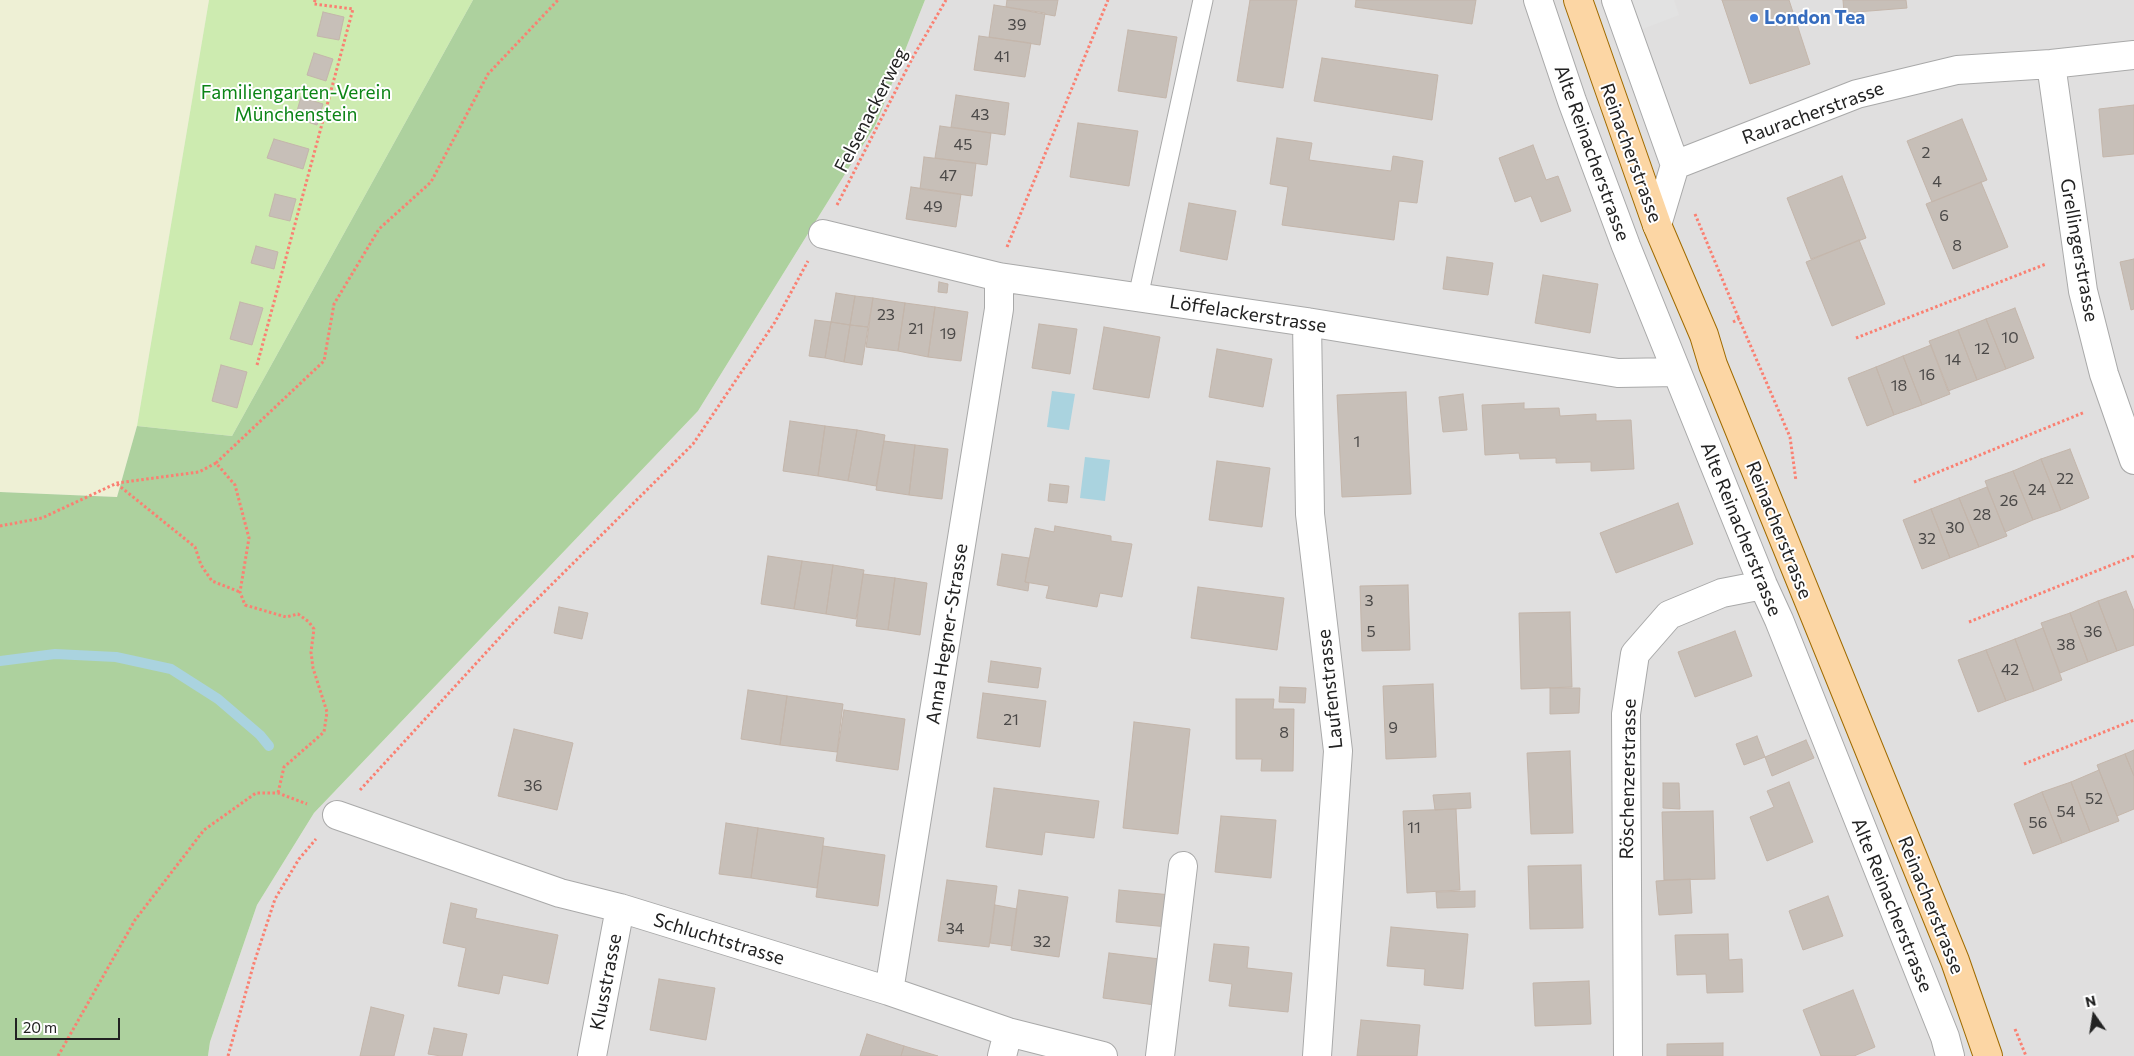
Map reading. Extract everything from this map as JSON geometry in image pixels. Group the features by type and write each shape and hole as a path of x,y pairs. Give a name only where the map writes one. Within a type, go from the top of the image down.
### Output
{"main road":[{"name":"Reinacherstrasse","path":"1578,0 1656,225 1704,334 1724,393 1954,961 1988,1056"}],"street":[{"name":"Alte Reinacherstrasse","path":"1538,0 1579,120 1626,246 1762,584 1779,620 1945,1037 1950,1056"},
{"path":"1616,0 1675,165"},
{"name":"Rauracherstrasse","path":"1675,165 1857,94 1957,70 2051,64 2134,55"},
{"name":"Grellingerstrasse","path":"2051,64 2083,291 2104,374 2132,451"},
{"name":"Alte Reinacherstrasse","path":"1656,225 1675,165"},
{"name":"Löffelackerstrasse","path":"822,234 999,277 1306,322 1618,373 1677,372"},
{"name":"Anna Hegner-Strasse","path":"890,991 999,309 999,277"},
{"name":"Laufenstrasse","path":"1306,322 1310,514 1338,750 1317,1056"},
{"name":"Röschenzerstrasse","path":"1628,1056 1626,714 1635,654 1669,614 1722,593 1762,584"},
{"name":"Schluchtstrasse","path":"338,815 560,892 620,908 890,991 1005,1044 1103,1056"},
{"path":"1160,1056 1183,866"},
{"name":"Klusstrasse","path":"592,1056 620,908"}],"lane":[{"path":"1138,297 1202,0"}],"path":[{"path":"257,365 352,9 314,4 315,0"},
{"path":"0,526 42,518 117,483 198,472 216,463 324,361 334,304 379,228 431,182 488,74 558,0"},
{"name":"Felsenackerweg","path":"228,1056 254,963 275,899 299,859 514,622 693,444 775,322 913,57 946,0"},
{"path":"999,277 1004,254 1108,0"},
{"path":"1694,210 1739,319"},
{"path":"1856,338 2077,252"},
{"path":"1914,482 2113,400"},
{"path":"58,1056 135,920 204,830 256,793 278,793 284,767 324,732 327,712 313,668 311,652 314,629 309,622 298,614 286,617 245,605 240,592 249,538 235,485 216,463"},
{"path":"117,483 195,548 200,565 212,581 240,592"},
{"path":"1969,622 2134,556"},
{"path":"2024,764 2134,720"}],"shaded area":[{"path":"925,0 2134,0 2134,1056 208,1056 210,1042 257,905 314,813 698,411 876,124"},
{"path":"1631,0 1674,0 1679,15 1640,30"}],"green space":[{"path":"0,0 209,0 137,426 117,497 0,492"},
{"name":"Familiengarten-Verein Münchenstein","path":"209,0 473,0 232,436 137,426"},
{"path":"473,0 925,0 876,124 698,411 314,813 257,905 210,1042 208,1056 0,1056 0,492 117,497 137,426 232,436"}],"water":[{"path":"1052,391 1075,394 1069,430 1047,427"},
{"path":"1085,457 1110,460 1105,501 1080,498"}],"building":[{"path":"1007,0 1058,0 1055,16 1006,7"},
{"path":"1250,0 1297,0 1283,88 1237,81"},
{"path":"1356,0 1476,0 1472,24 1355,7"},
{"path":"1722,0 1789,0 1810,64 1750,84"},
{"path":"1843,0 1906,0 1907,8 1844,13"},
{"path":"994,5 1045,13 1040,45 989,37"},
{"path":"323,12 344,17 339,40 317,36"},
{"path":"1128,30 1177,37 1166,98 1118,91"},
{"path":"979,36 1031,43 1025,77 974,70"},
{"path":"314,53 333,59 326,81 307,75"},
{"path":"1322,58 1438,75 1432,120 1314,101"},
{"path":"956,95 1009,103 1005,135 951,127"},
{"path":"301,97 323,104 317,125 295,118"},
{"path":"2134,105 2134,154 2103,157 2099,109"},
{"path":"1962,119 1987,180 1932,202 1907,141"},
{"path":"1078,123 1138,131 1129,186 1070,177"},
{"path":"940,126 991,133 987,165 935,158"},
{"path":"1277,138 1312,143 1309,160 1391,171 1393,156 1423,161 1417,203 1399,201 1394,240 1282,225 1288,187 1270,184"},
{"path":"274,139 309,149 303,169 267,158"},
{"path":"1533,145 1546,180 1558,176 1571,211 1541,222 1531,196 1515,202 1499,158"},
{"path":"924,157 976,163 972,196 920,189"},
{"path":"1842,176 1866,238 1811,259 1787,198"},
{"path":"1981,182 2008,247 1953,269 1926,204"},
{"path":"911,187 961,194 956,227 906,219"},
{"path":"275,194 296,199 290,221 269,216"},
{"path":"1189,203 1236,211 1227,260 1180,251"},
{"path":"1859,240 1885,304 1832,326 1806,262"},
{"path":"256,246 278,252 274,269 251,263"},
{"path":"1447,257 1493,263 1488,295 1443,289"},
{"path":"2134,259 2134,309 2131,310 2120,262"},
{"path":"1543,275 1598,284 1590,333 1535,323"},
{"path":"939,282 948,284 947,293 938,292"},
{"path":"836,293 855,296 850,325 831,322"},
{"path":"855,296 873,298 868,327 850,325"},
{"path":"873,298 905,303 898,351 866,347"},
{"path":"240,302 263,308 252,345 230,339"},
{"path":"905,303 935,307 928,357 898,351"},
{"path":"935,307 968,312 961,361 928,357"},
{"path":"2015,308 2034,358 2006,369 1986,319"},
{"path":"1986,319 2006,369 1977,380 1958,330"},
{"path":"815,320 831,322 825,358 809,356"},
{"path":"831,322 850,325 844,362 825,358"},
{"path":"1039,324 1077,329 1070,374 1032,368"},
{"path":"850,325 868,327 862,365 844,362"},
{"path":"1104,327 1160,337 1149,398 1093,389"},
{"path":"1958,330 1977,380 1948,391 1929,341"},
{"path":"1931,345 1950,394 1922,405 1903,356"},
{"path":"1217,349 1272,359 1263,407 1209,397"},
{"path":"1903,356 1922,405 1894,415 1876,367"},
{"path":"221,365 247,372 237,408 212,401"},
{"path":"1876,367 1894,415 1867,426 1848,378"},
{"path":"1406,392 1411,494 1342,497 1337,395"},
{"path":"1463,394 1467,430 1443,432 1439,397"},
{"path":"1524,403 1524,409 1559,408 1560,416 1596,414 1596,421 1631,420 1634,469 1591,471 1591,462 1556,463 1556,458 1520,459 1519,453 1485,455 1482,405"},
{"path":"790,421 825,426 818,476 783,471"},
{"path":"825,426 857,430 848,481 818,476"},
{"path":"857,430 885,435 876,486 848,481"},
{"path":"884,441 915,445 909,495 876,490"},
{"path":"915,445 948,449 942,499 909,495"},
{"path":"2070,449 2089,498 2061,510 2041,459"},
{"path":"2041,459 2061,510 2033,520 2013,471"},
{"path":"1217,461 1270,468 1262,527 1209,520"},
{"path":"2013,471 2033,520 2005,532 1985,481"},
{"path":"1050,484 1069,486 1067,503 1048,501"},
{"path":"1987,487 2007,536 1979,547 1959,498"},
{"path":"1959,498 1979,547 1950,558 1931,509"},
{"path":"1678,503 1693,544 1616,573 1600,533"},
{"path":"1931,509 1950,558 1922,569 1903,520"},
{"path":"1055,526 1111,536 1111,541 1132,544 1122,597 1100,593 1097,607 1046,598 1049,586 1025,582 1035,528 1054,532"},
{"path":"1002,554 1029,558 1025,582 1029,583 1028,591 997,585"},
{"path":"768,556 802,561 794,609 761,604"},
{"path":"802,561 833,565 826,614 794,609"},
{"path":"833,565 864,570 856,619 826,614"},
{"path":"863,574 895,578 888,630 856,626"},
{"path":"895,578 927,583 920,635 888,630"},
{"path":"1408,585 1410,650 1362,651 1360,586"},
{"path":"1198,587 1284,598 1277,650 1191,638"},
{"path":"2126,591 2134,611 2134,645 2117,651 2098,601"},
{"path":"2098,601 2117,651 2088,662 2070,613"},
{"path":"559,607 588,613 582,639 554,633"},
{"path":"1570,612 1572,687 1521,689 1519,613"},
{"path":"2070,613 2088,662 2060,673 2041,623"},
{"path":"2043,628 2062,680 2034,691 2015,639"},
{"path":"1735,631 1752,676 1695,697 1678,652"},
{"path":"2015,639 2034,691 2006,701 1986,650"},
{"path":"1986,650 2006,701 1978,712 1958,660"},
{"path":"991,661 1041,668 1038,688 988,682"},
{"path":"1433,684 1436,757 1386,759 1383,686"},
{"path":"1280,687 1306,688 1305,703 1279,702"},
{"path":"1550,688 1580,688 1579,713 1550,714"},
{"path":"748,690 787,696 780,745 741,739"},
{"path":"983,693 1046,701 1040,747 977,738"},
{"path":"787,696 843,704 837,752 780,745"},
{"path":"1236,699 1274,699 1273,709 1294,709 1293,771 1261,771 1262,759 1236,759"},
{"path":"844,710 905,719 898,770 836,761"},
{"path":"1134,722 1190,729 1178,834 1123,828"},
{"path":"514,729 573,743 557,810 498,796"},
{"path":"1757,736 1765,757 1744,765 1736,744"},
{"path":"1806,740 1814,758 1772,776 1765,757"},
{"path":"2134,750 2134,776 2125,754"},
{"path":"1570,751 1573,833 1531,834 1527,753"},
{"path":"2125,754 2134,776 2134,809 2117,816 2097,765"},
{"path":"2099,770 2119,821 2090,832 2071,782"},
{"path":"1789,782 1813,842 1767,861 1750,817 1774,807 1767,791"},
{"path":"2071,782 2090,832 2062,843 2042,792"},
{"path":"1663,783 1679,783 1680,809 1663,808"},
{"path":"994,788 1099,801 1094,838 1045,832 1042,855 986,847"},
{"path":"2042,792 2062,843 2033,854 2014,804"},
{"path":"1470,793 1471,808 1435,810 1433,795"},
{"path":"1456,809 1460,890 1407,893 1403,811"},
{"path":"1713,811 1715,879 1664,880 1662,812"},
{"path":"1221,816 1276,820 1271,878 1215,872"},
{"path":"726,823 758,828 751,878 719,874"},
{"path":"758,828 824,838 817,888 751,878"},
{"path":"823,846 885,855 878,906 816,897"},
{"path":"1581,865 1583,928 1530,929 1528,866"},
{"path":"1690,879 1692,913 1659,915 1656,881"},
{"path":"947,880 997,886 989,947 938,941"},
{"path":"1019,890 1068,897 1059,957 1011,950"},
{"path":"1119,890 1171,895 1168,927 1116,922"},
{"path":"1475,891 1475,907 1437,908 1436,892"},
{"path":"1828,896 1843,936 1803,950 1789,911"},
{"path":"451,903 477,909 475,918 558,935 548,984 503,975 499,994 458,986 466,948 443,943"},
{"path":"995,905 1017,909 1012,946 990,943"},
{"path":"1391,927 1468,934 1463,989 1424,985 1425,969 1387,966"},
{"path":"1728,934 1729,960 1742,959 1743,992 1707,993 1706,974 1677,975 1675,935"},
{"path":"1214,944 1249,947 1247,968 1292,973 1288,1012 1229,1006 1232,984 1209,981"},
{"path":"1109,953 1160,959 1155,1005 1103,998"},
{"path":"659,979 715,988 706,1040 650,1030"},
{"path":"1589,981 1591,1024 1535,1026 1533,983"},
{"path":"1853,990 1875,1047 1854,1056 1821,1056 1803,1010"},
{"path":"371,1007 404,1015 394,1056 360,1056"},
{"path":"1361,1020 1420,1025 1417,1056 1357,1056"},
{"path":"434,1028 467,1034 462,1056 428,1054"},
{"path":"867,1034 904,1046 901,1056 860,1056"},
{"path":"1723,1043 1723,1056 1667,1056 1667,1044"},
{"path":"904,1046 938,1056 901,1056"}],"waterway":[{"path":"0,661 55,654 116,657 171,669 218,699 260,735 269,746"}],"place":[{"name":"London Tea","path":"1754,18"}]}
